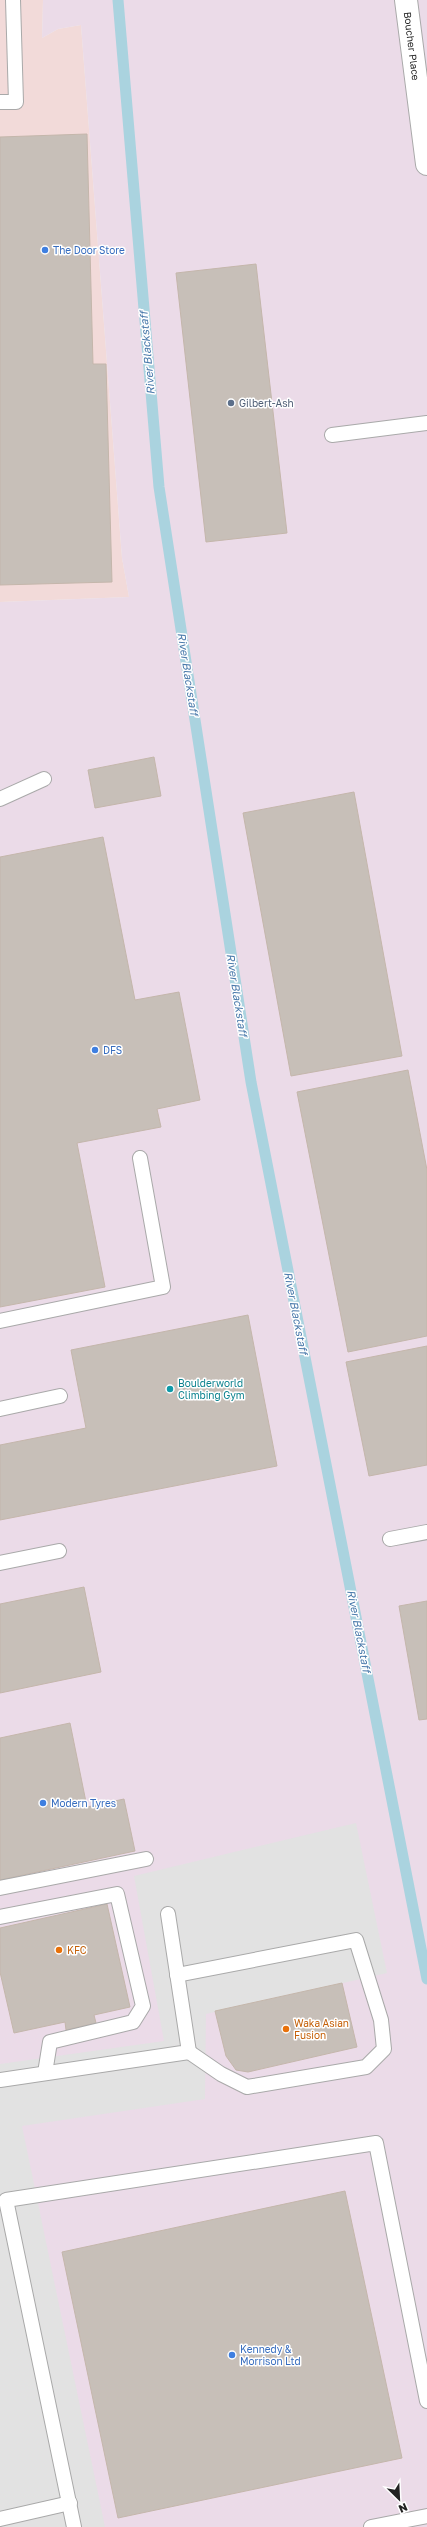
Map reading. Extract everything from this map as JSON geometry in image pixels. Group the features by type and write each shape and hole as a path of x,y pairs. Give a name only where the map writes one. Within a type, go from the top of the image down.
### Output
{"street":[{"name":"Boucher Place","path":"406,0 427,164"}],"lane":[{"path":"0,102 16,102 13,0"},
{"path":"332,435 427,423"},
{"path":"0,799 44,779"},
{"path":"0,1321 164,1287 140,1158"},
{"path":"0,1408 60,1396"},
{"path":"390,1539 427,1532"},
{"path":"0,1563 59,1551"},
{"path":"0,1888 146,1859"},
{"path":"0,1917 117,1894 143,2006 133,2022 50,2042 45,2073"},
{"path":"168,1914 189,2052"},
{"path":"0,2080 189,2052 221,2074 247,2087 366,2068 384,2049 381,2020 356,1940 178,1976"},
{"path":"74,2527 6,2200 376,2143 427,2401"},
{"path":"0,2519 70,2503"},
{"path":"371,2527 427,2516"}],"shaded area":[{"name":"The Door Store","path":"0,0 43,0 42,38 58,29 81,25 122,558 129,597 0,602"},
{"path":"43,0 427,0 427,2527 0,2527 0,602 129,597 122,558 81,25 58,29 42,38"},
{"path":"356,1823 387,1973 206,2014 205,2099 22,2126 105,2527 0,2527 0,2064 164,2041 134,1876"}],"building":[{"name":"The Door Store","path":"87,134 93,364 106,364 112,582 0,585 0,137"},
{"name":"Gilbert-Ash","path":"256,264 287,533 206,542 176,273"},
{"path":"154,757 161,796 95,808 88,770"},
{"path":"354,792 402,1056 291,1076 243,813"},
{"name":"DFS","path":"103,837 135,1000 179,992 200,1100 157,1109 161,1127 77,1143 105,1287 0,1307 0,857"},
{"path":"408,1070 427,1170 427,1336 348,1352 297,1092"},
{"name":"Boulderworld Climbing Gym","path":"248,1315 277,1466 0,1520 0,1445 86,1428 71,1350"},
{"path":"427,1346 427,1465 369,1476 346,1362"},
{"path":"84,1587 101,1672 0,1693 0,1604"},
{"path":"427,1601 427,1719 419,1720 399,1606"},
{"name":"Modern Tyres","path":"70,1723 87,1807 124,1799 135,1851 0,1880 0,1738"},
{"name":"KFC","path":"107,1904 130,2007 94,2015 96,2023 66,2030 65,2022 14,2033 0,1972 0,1928"},
{"name":"Waka Asian Fusion","path":"342,1983 357,2047 248,2072 236,2070 226,2056 215,2011"},
{"name":"Kennedy & Morrison Ltd","path":"345,2191 402,2458 118,2518 62,2252"}],"waterway":[{"name":"River Blackstaff","path":"118,0 159,487 251,1082 427,1979"}],"place":[{"name":"The Door Store","path":"45,250"},
{"name":"Gilbert-Ash","path":"231,403"},
{"name":"DFS","path":"95,1050"},
{"name":"Boulderworld Climbing Gym","path":"170,1389"},
{"name":"Modern Tyres","path":"43,1803"},
{"name":"KFC","path":"59,1950"},
{"name":"Waka Asian Fusion","path":"286,2029"},
{"name":"Kennedy & Morrison Ltd","path":"232,2355"}]}
